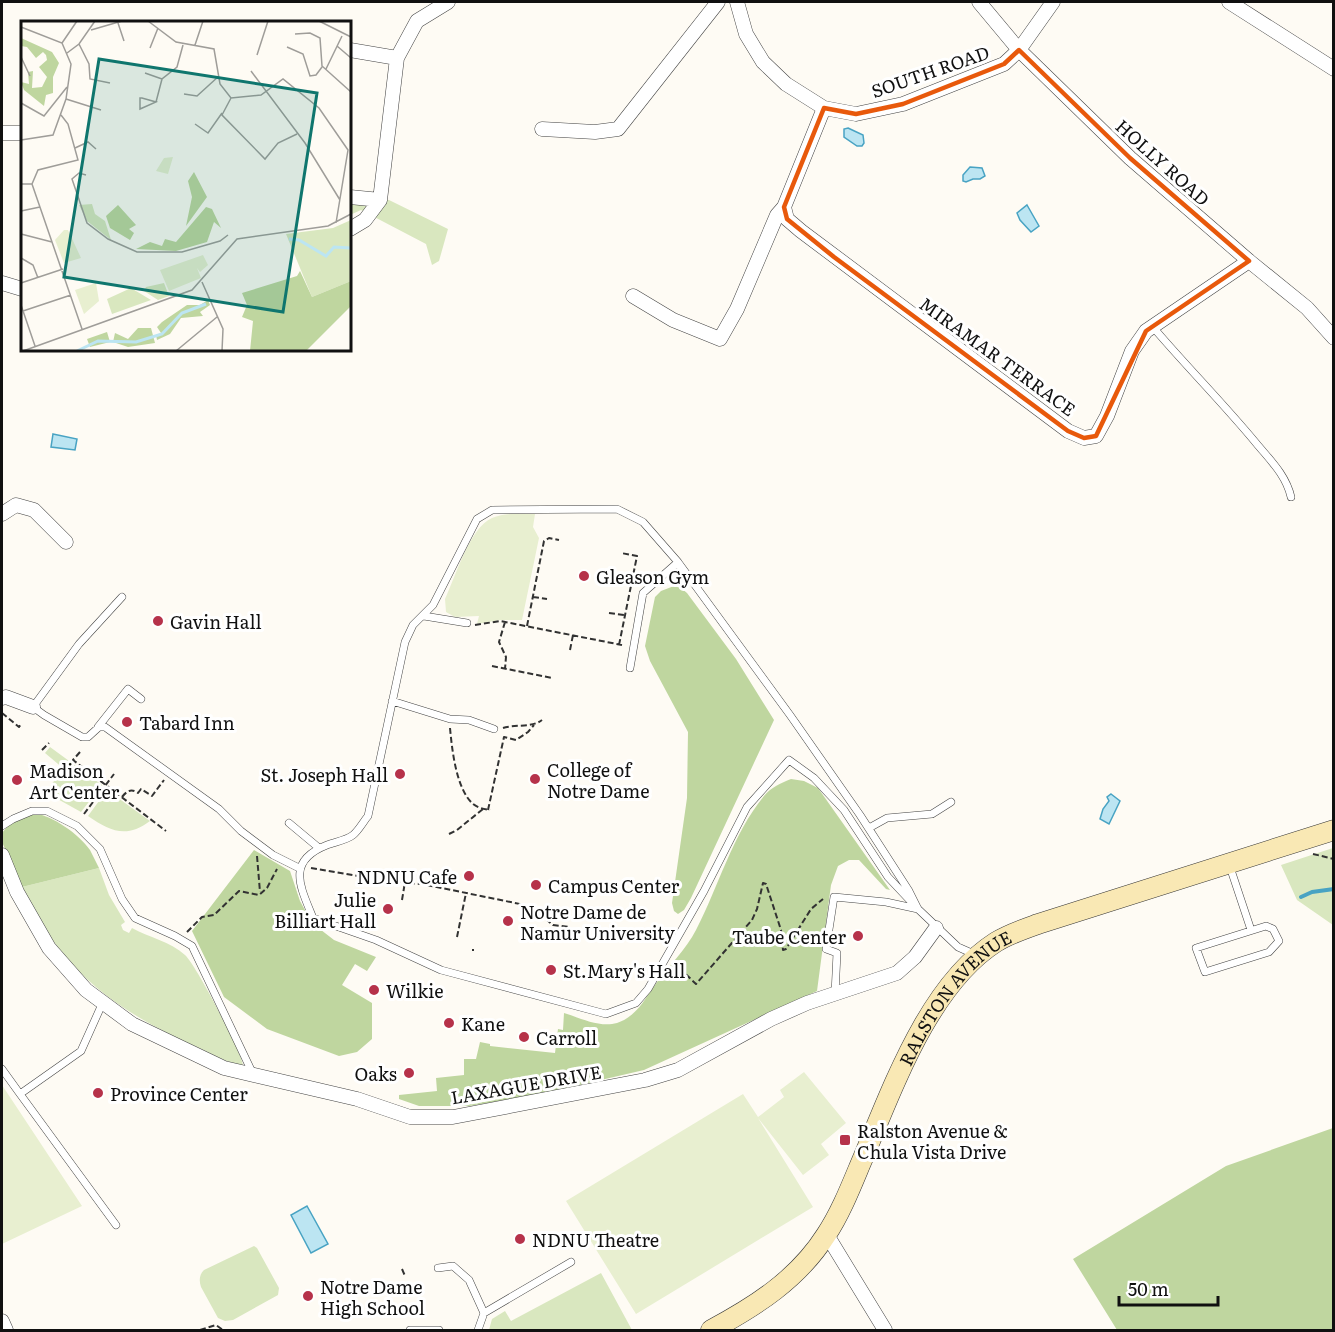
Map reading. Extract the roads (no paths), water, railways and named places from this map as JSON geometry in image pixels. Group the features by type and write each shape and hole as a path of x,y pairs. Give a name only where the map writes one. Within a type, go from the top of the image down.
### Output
{"main road":[{"name":"RALSTON AVENUE","path":"711,1330 737,1316 782,1285 807,1261 827,1235 853,1182 915,1040 946,992 978,956 995,942 1028,928 1334,830"}],"street":[{"path":"351,228 365,220 380,200 397,58 417,21 448,2"},
{"path":"542,129 595,132 618,129 718,2"},
{"name":"SOUTH ROAD","path":"737,2 746,34 763,62 786,84 824,108 856,114 903,104 1004,64 1019,50 1053,2"},
{"name":"HOLLY ROAD","path":"979,2 1019,50 1130,158 1307,308 1334,338"},
{"path":"1229,2 1334,69"},
{"path":"351,50 397,58"},
{"path":"633,296 674,320 720,339 737,309 777,215 784,207 824,108"},
{"path":"2,133 21,133"},
{"path":"351,197 380,200"},
{"name":"MIRAMAR TERRACE","path":"784,207 787,219 834,257 1068,431 1084,438 1096,436 1107,416 1132,351 1146,331 1249,261"},
{"path":"2,283 21,289"},
{"path":"2,514 16,505 34,510 66,542"},
{"path":"2,698 6,697 33,707"},
{"name":"LAXAGUE DRIVE","path":"2,855 17,892 49,948 86,990 132,1024 224,1068 357,1100 410,1117 453,1117 645,1080 678,1070 771,1019 807,1003 897,974 915,957 936,928"},
{"path":"827,1235 885,1330"},
{"path":"2,1321 6,1330"}],"lane":[{"path":"1152,326 1232,414 1278,469 1289,488 1291,497"},
{"path":"918,909 869,828 678,562 643,522 618,509 492,510 477,519 433,605 413,625 405,642 368,816 352,836 319,848 301,861 299,868 302,891 314,918 376,940 441,970 606,1014 636,1003 648,989 704,891 747,807 789,760 814,778 846,813 888,878 936,928 958,947 978,956"},
{"path":"630,668 643,593 678,562"},
{"path":"122,597 74,651 33,707 82,737 88,737 98,728 128,689 141,699"},
{"path":"424,616 467,622"},
{"path":"392,701 450,719 469,720 494,729"},
{"path":"98,728 102,726 109,730 219,809 256,842 299,868"},
{"path":"869,828 887,818 932,814 951,802"},
{"path":"2,826 32,811 47,811 77,826 100,849 122,899 135,918 192,946 254,1077"},
{"path":"289,823 319,848"},
{"path":"1228,863 1251,930"},
{"path":"835,994 837,953 826,949 834,897 886,902 918,909"},
{"path":"1266,926 1273,929 1279,941 1269,952 1204,972 1196,948 1251,930 1266,926"},
{"path":"20,1094 81,1051 104,1002"},
{"path":"2,1069 116,1225"},
{"path":"478,1330 484,1313 571,1262"},
{"path":"438,1268 453,1266 469,1280 484,1313"},
{"path":"410,1330 439,1330"}],"water":[{"path":"848,128 863,135 862,146 857,146 844,137 844,129"},
{"path":"970,167 982,168 985,176 980,179 963,181 963,175"},
{"path":"1027,205 1039,226 1031,232 1017,213"},
{"path":"53,434 77,439 75,450 51,447"},
{"path":"1111,794 1120,801 1109,824 1100,819 1109,801 1107,797"},
{"path":"307,1206 328,1244 311,1253 291,1215"}],"waterway":[{"path":"1301,897 1312,892 1334,889"}],"place":[{"name":"Gleason Gym","path":"584,576"},
{"name":"Gavin Hall","path":"158,621"},
{"name":"Tabard Inn","path":"127,722"},
{"name":"St. Joseph Hall","path":"400,774"},
{"name":"College of Notre Dame","path":"535,779"},
{"name":"Madison Art Center","path":"17,780"},
{"name":"NDNU Cafe","path":"469,876"},
{"name":"Campus Center","path":"536,885"},
{"name":"Julie Billiart Hall","path":"388,909"},
{"name":"Notre Dame de Namur University","path":"508,921"},
{"name":"Taube Center","path":"858,936"},
{"name":"St.Mary's Hall","path":"551,970"},
{"name":"Wilkie","path":"374,990"},
{"name":"Kane","path":"449,1023"},
{"name":"Carroll","path":"524,1037"},
{"name":"Oaks","path":"409,1073"},
{"name":"Province Center","path":"98,1093"},
{"name":"Ralston Avenue & Chula Vista Drive","path":"845,1140"},
{"name":"NDNU Theatre","path":"520,1239"},
{"name":"Notre Dame High School","path":"308,1296"}]}
